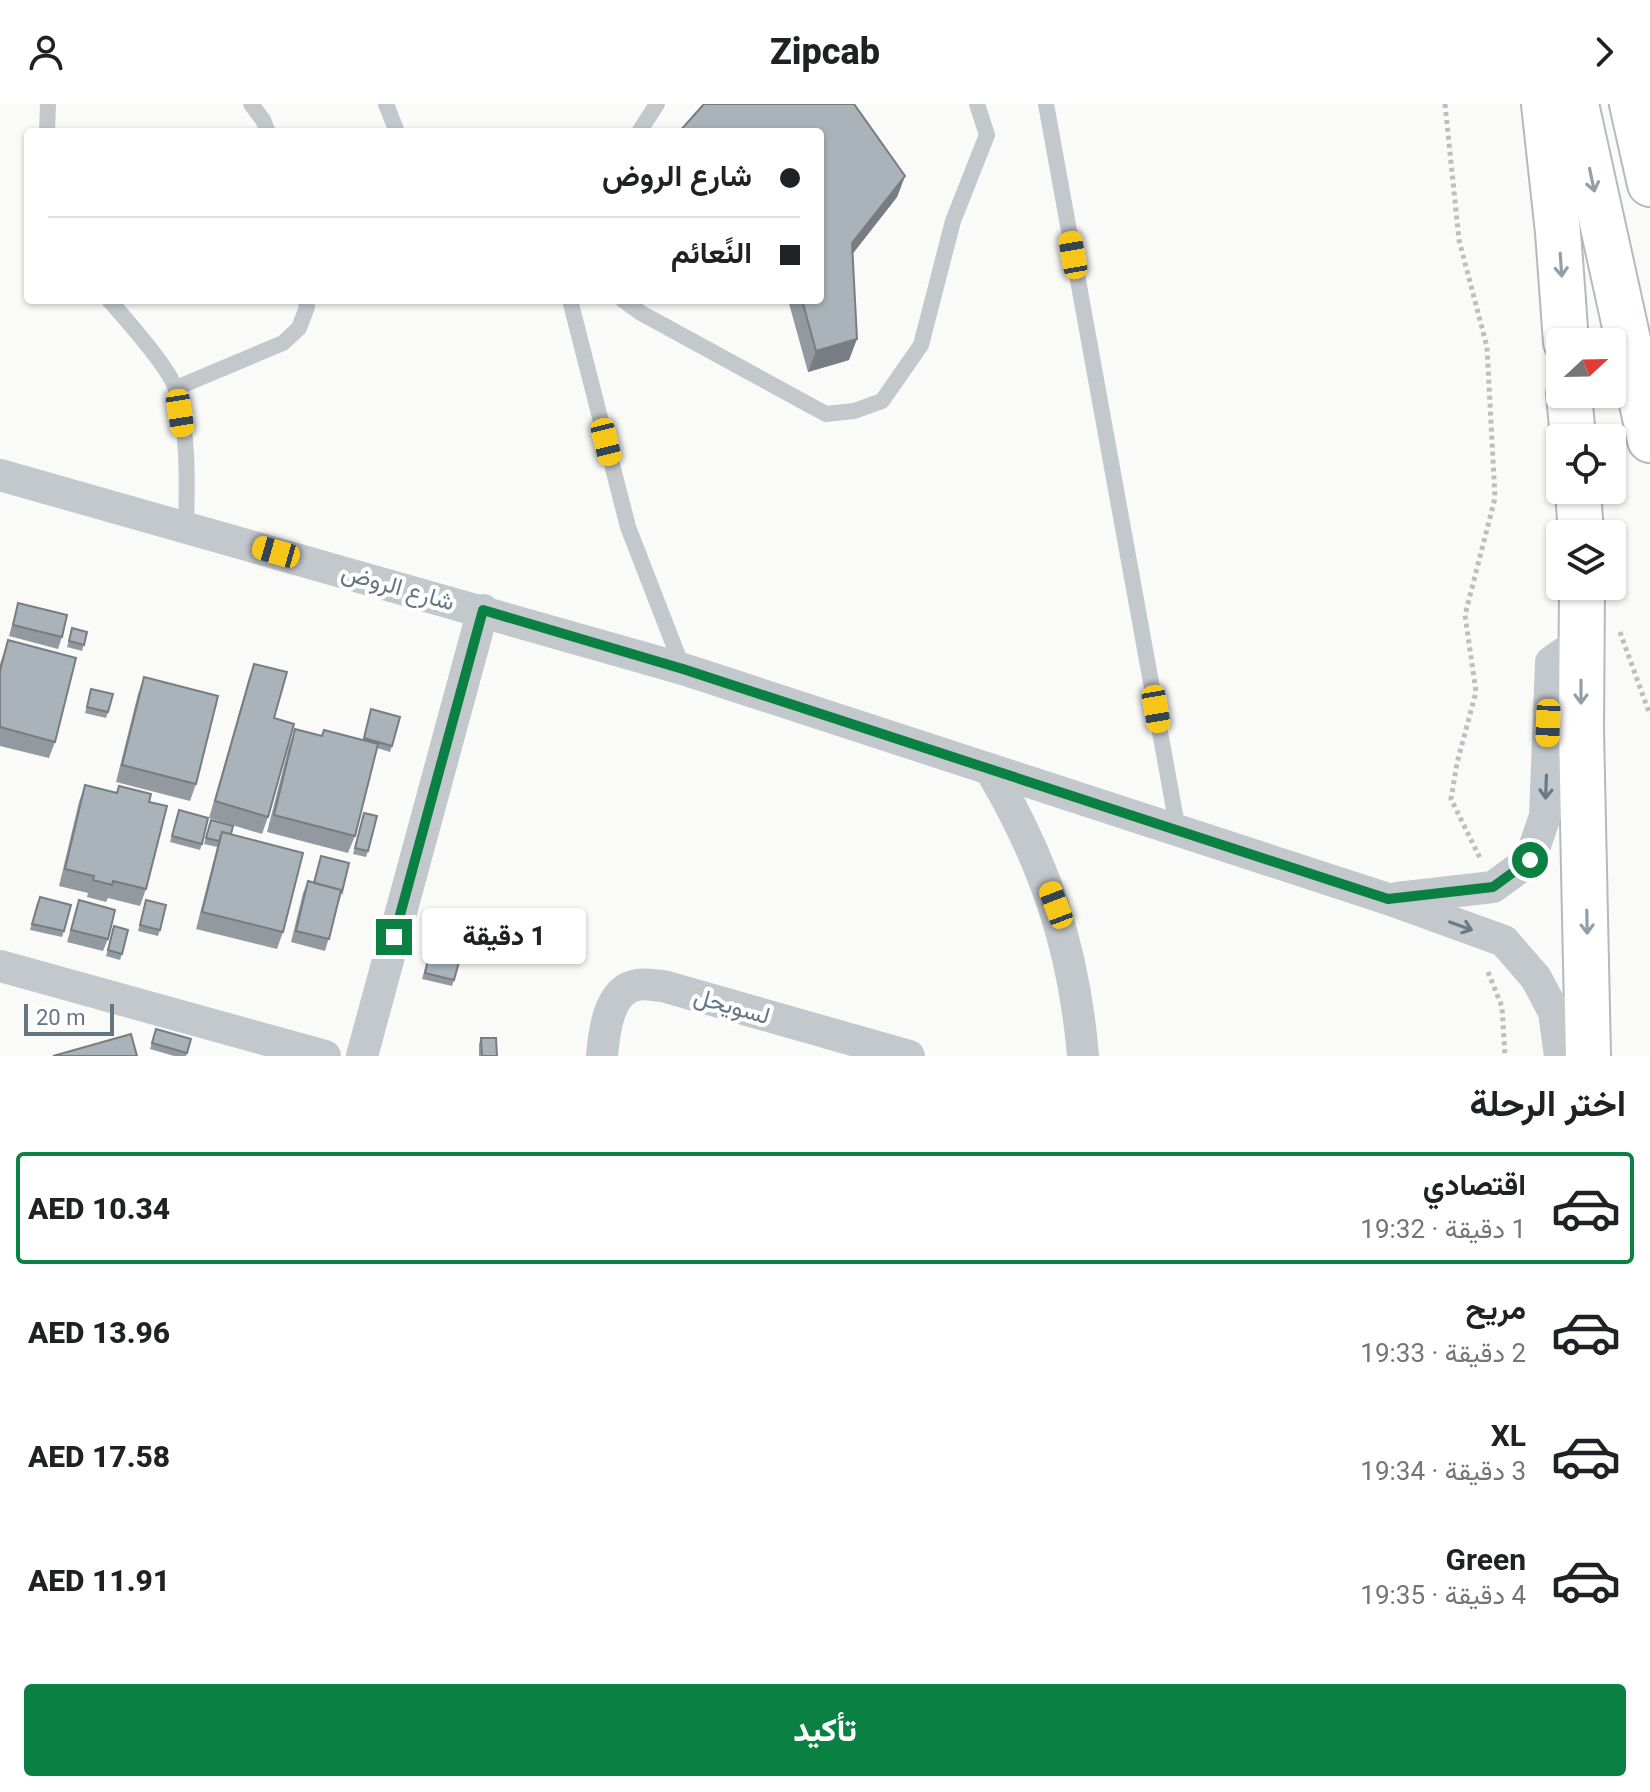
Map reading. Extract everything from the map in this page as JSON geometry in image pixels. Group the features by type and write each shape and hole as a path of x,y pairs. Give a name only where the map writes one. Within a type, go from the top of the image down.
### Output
{"main road":[{"path":"1544,104 1565,328"},
{"path":"1576,104 1650,440"},
{"path":"1632,104 1650,184"},
{"path":"1587,600 1600,635 1588,1056"}],"street":[{"name":"شارع الروض","path":"0,475 683,669 1388,899 1504,941 1536,978 1554,1012 1560,1056"},
{"path":"362,1056 483,610"},
{"name":"شارع الروض","path":"1388,899 1493,887 1530,860 1545,816 1551,662 1600,635"},
{"path":"990,769 1022,824 1056,905 1079,1004 1083,1056"},
{"path":"0,966 325,1056"},
{"name":"لسويحل","path":"602,1056 604,1030 617,998 635,985 663,986 909,1056"}],"lane":[{"path":"47,128 48,104"},
{"path":"251,104 266,128"},
{"path":"386,104 395,128"},
{"path":"642,128 657,104"},
{"path":"629,304 826,414 854,411 882,401 921,345 953,221 987,135 977,104"},
{"path":"1046,104 1178,831"},
{"path":"112,304 136,331 176,388 187,464 186,527"},
{"path":"176,388 283,343 299,328 307,304"},
{"path":"571,304 628,527 683,669"}],"path":[{"path":"1445,104 1459,240 1487,347 1495,498 1465,615 1476,692 1451,799 1493,887"},
{"path":"1600,635 1650,715"},
{"path":"1504,941 1488,971 1502,1007 1505,1056"}],"building":[{"path":"704,104 854,104 905,176 852,243 857,339 816,351 803,304 824,304 824,128 683,128"},
{"path":"18,603 67,615 62,637 13,625"},
{"path":"72,628 87,632 84,645 69,641"},
{"path":"8,640 76,658 55,742 0,727 0,671"},
{"path":"254,664 287,672 274,718 294,724 268,817 215,801"},
{"path":"144,677 218,696 196,784 122,765"},
{"path":"91,689 113,694 108,712 87,707"},
{"path":"371,709 400,717 392,746 364,738"},
{"path":"295,729 322,736 324,730 378,744 355,836 274,815"},
{"path":"85,785 117,793 119,786 151,794 149,802 167,806 146,889 113,881 112,885 93,880 94,876 65,869"},
{"path":"179,810 208,818 202,844 172,836"},
{"path":"364,813 377,816 368,851 355,848"},
{"path":"211,820 233,826 231,834 222,832 219,841 206,838"},
{"path":"222,832 303,853 283,932 202,912"},
{"path":"321,856 349,863 342,892 314,883"},
{"path":"308,881 341,890 329,939 296,931"},
{"path":"40,897 71,905 64,931 32,924"},
{"path":"79,900 115,910 108,939 71,930"},
{"path":"146,900 166,905 160,930 140,925"},
{"path":"114,926 128,930 122,954 108,950"},
{"path":"432,943 462,951 454,980 425,973"},
{"path":"156,1029 191,1039 187,1053 152,1043"},
{"path":"131,1034 137,1056 53,1056"},
{"path":"481,1038 496,1038 497,1056 482,1056"}],"route":[{"path":"394,937 483,610 683,669 1388,899 1493,887 1530,860"}]}
